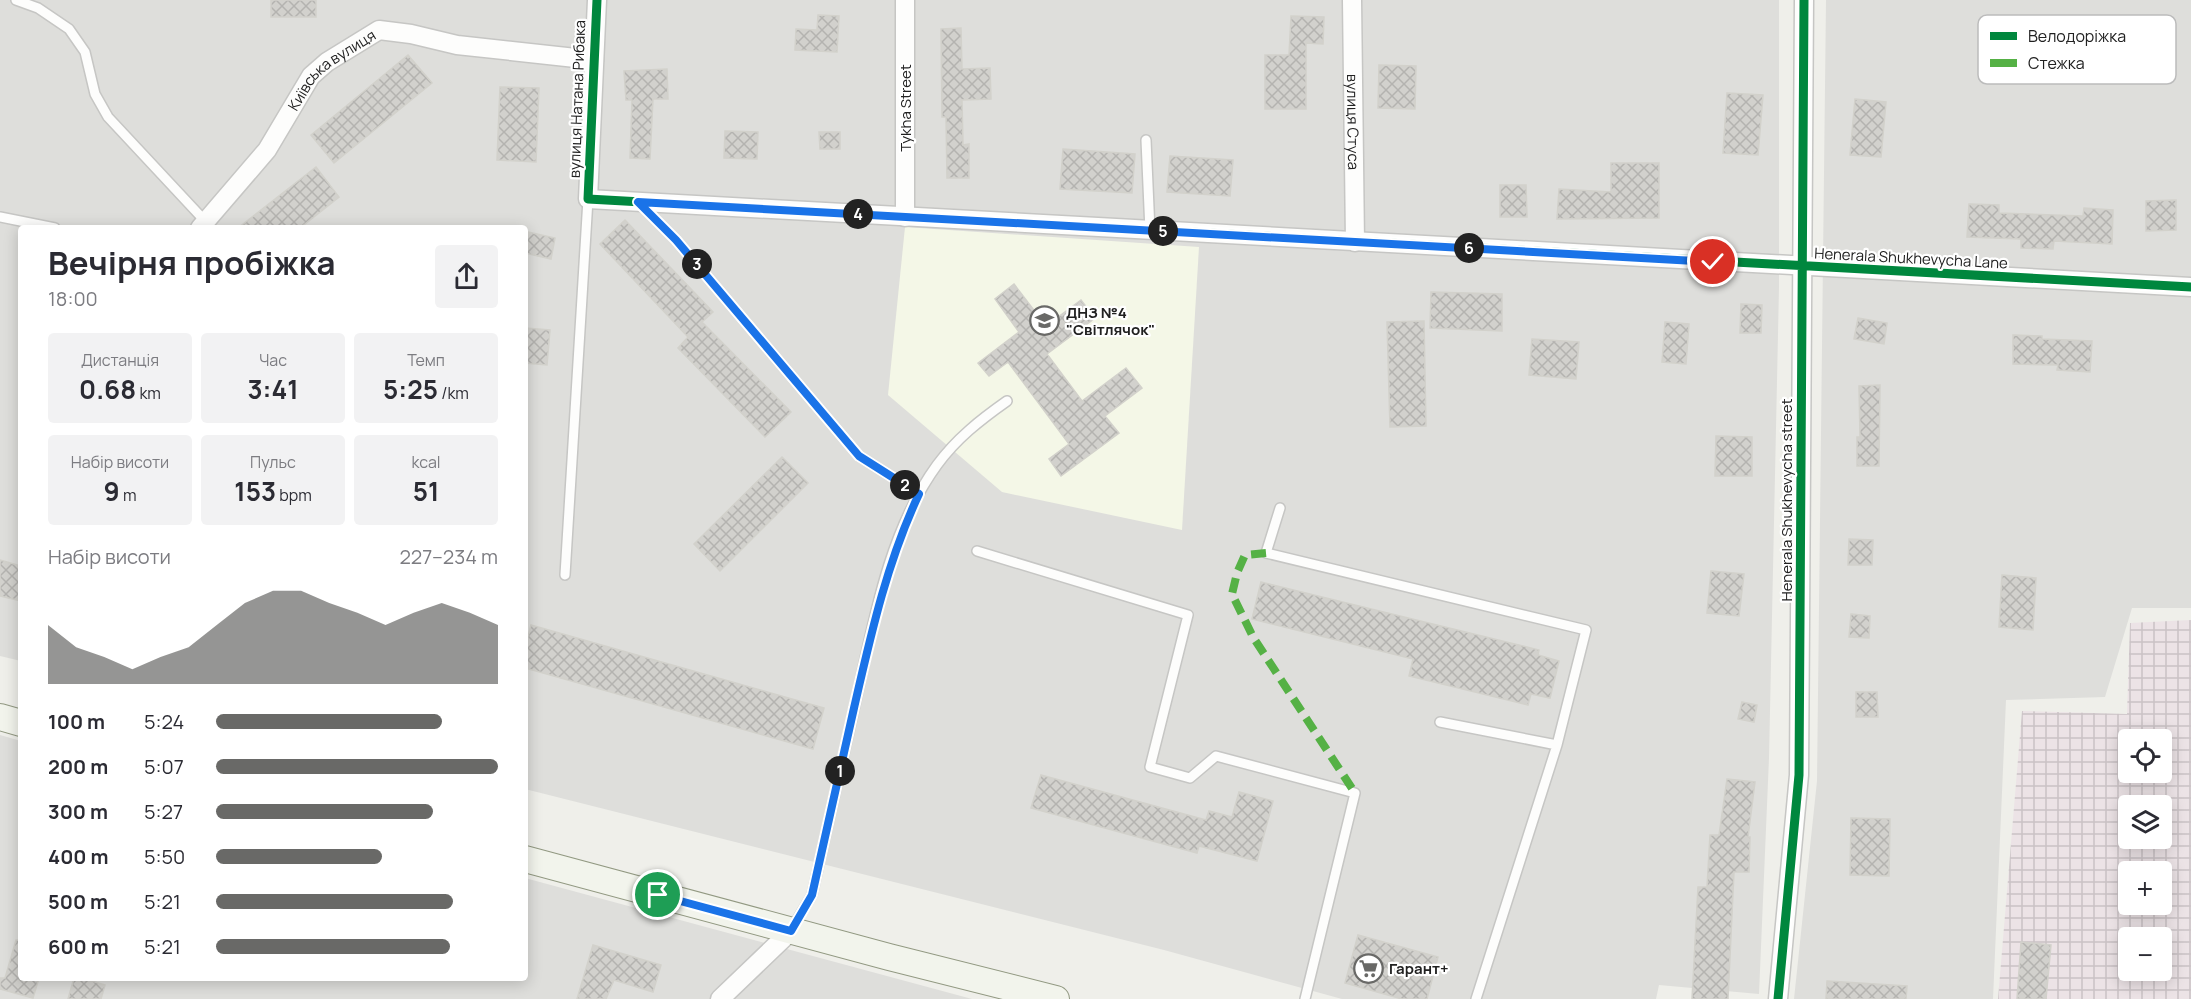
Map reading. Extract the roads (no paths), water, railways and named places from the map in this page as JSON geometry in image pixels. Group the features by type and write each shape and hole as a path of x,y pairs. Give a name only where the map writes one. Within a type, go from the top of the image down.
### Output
{"main road":[{"path":"0,717 18,722"},
{"path":"528,860 889,957 1056,999"}],"street":[{"name":"вулиця Натана Рибака","path":"588,199 597,0"},
{"name":"Tykha Street","path":"905,0 905,217"},
{"name":"вулиця Стуса","path":"1352,0 1355,242"},
{"name":"Henerala Shukhevycha street","path":"1778,999 1799,775 1804,0"},
{"name":"Київська вулиця","path":"202,225 267,150 311,76 327,63 380,30 411,34 458,45 594,60"},
{"name":"Henerala Shukhevycha Lane","path":"588,199 2191,287"},
{"path":"720,999 791,931"}],"lane":[{"path":"16,0 38,8 69,29 85,52 95,94 108,117 202,225"},
{"path":"1146,140 1150,231"},
{"name":"вулиця Натана Рибака","path":"565,575 588,199"},
{"path":"638,202 676,240 859,456 919,494"},
{"path":"0,217 40,225"},
{"path":"791,931 812,895 870,635 902,530 936,465 972,426 1007,401"},
{"path":"1280,508 1266,554 1586,630 1557,745 1476,999"},
{"path":"977,551 1188,615 1150,767 1190,778 1216,756 1356,793 1305,999"},
{"path":"1440,722 1557,745"}],"place":[{"name":"ДНЗ №4 \"Світлячок\"","path":"1045,321"},
{"name":"Гарант+","path":"1368,968"}]}
